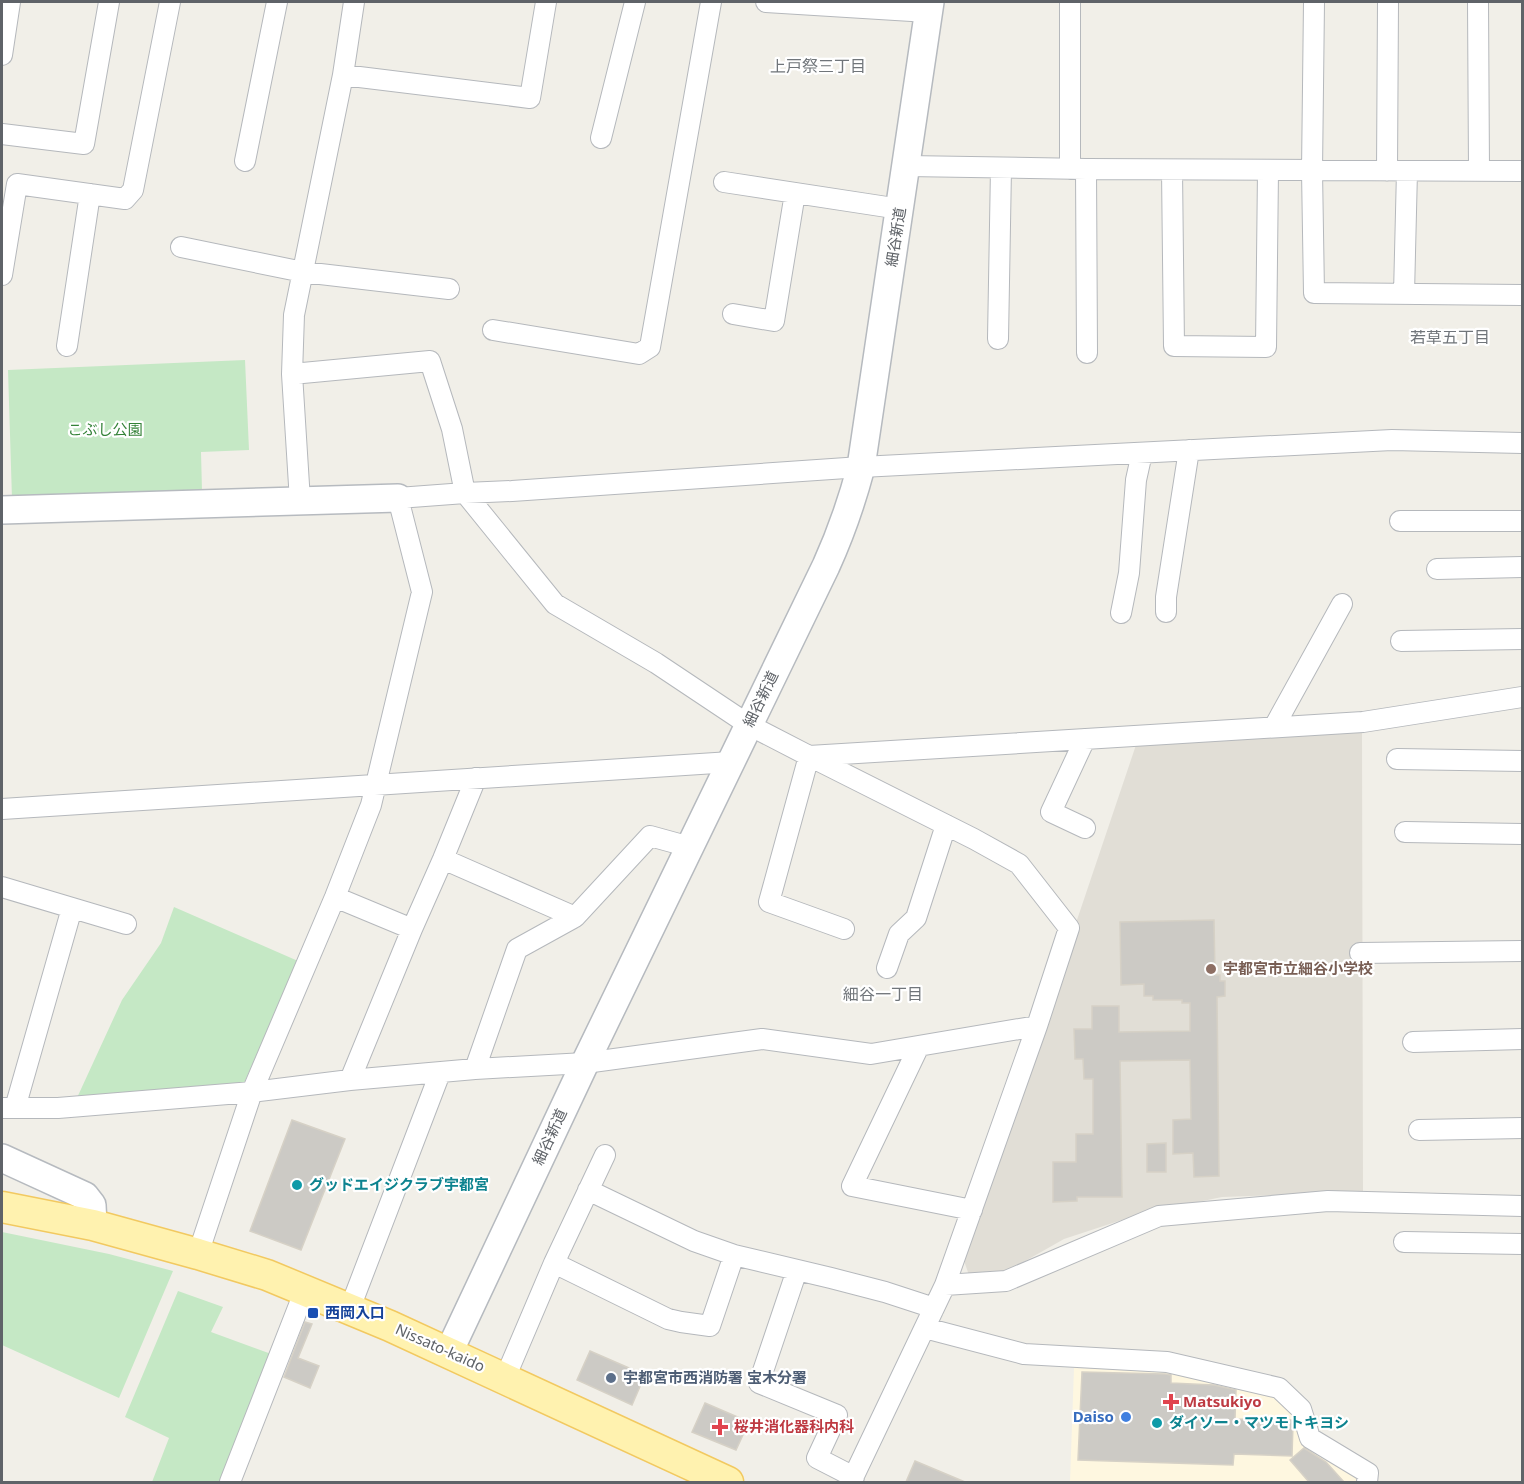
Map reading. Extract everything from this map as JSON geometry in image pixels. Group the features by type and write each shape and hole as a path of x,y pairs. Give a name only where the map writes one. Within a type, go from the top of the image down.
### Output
{"main road":[{"name":"Nissato-kaido","path":"2,1207 93,1225 267,1275 350,1308 449,1352 728,1482"}],"street":[{"path":"2,55 10,2"},
{"path":"2,134 84,144 109,2"},
{"path":"2,275 17,184 125,199 133,190 170,2"},
{"path":"245,161 278,2"},
{"path":"300,501 292,374 294,315 343,75 354,2"},
{"path":"343,75 530,98 546,2"},
{"path":"602,138 635,2"},
{"path":"493,330 639,354 650,347 711,2"},
{"path":"766,2 929,7"},
{"path":"1070,2 1087,353"},
{"path":"1314,2 1312,171 1314,294 1522,295"},
{"path":"1388,2 1404,294"},
{"path":"1478,2 1479,171"},
{"name":"細谷新道","path":"449,1352 585,1063 841,533 861,467 929,7"},
{"path":"907,166 1268,171 1522,171"},
{"path":"998,339 1001,168"},
{"path":"1172,170 1174,346 1266,347 1268,171"},
{"path":"724,182 900,209"},
{"path":"733,314 774,321 795,193"},
{"path":"68,346 90,194"},
{"path":"182,247 303,272 449,289"},
{"path":"292,374 430,361 452,429 465,492 555,604 656,663 749,724 1019,864 1069,928 1037,1026 945,1285 852,1480 817,1458 837,1415 759,1383 797,1270"},
{"path":"2,510 398,498 861,467 1392,440 1522,443"},
{"path":"1166,612 1166,597 1189,450"},
{"path":"1121,613 1129,573 1136,480 1142,453"},
{"path":"198,1254 252,1092 335,897 371,805 422,592 398,498"},
{"path":"1400,521 1522,521"},
{"path":"1437,569 1522,567"},
{"path":"1274,727 1342,604"},
{"path":"1401,641 1522,639"},
{"path":"809,756 1364,722 1522,697"},
{"path":"1085,739 1051,812 1085,828"},
{"path":"809,756 769,902 844,929"},
{"path":"1397,759 1522,761"},
{"path":"2,809 731,762"},
{"path":"350,1080 476,778"},
{"path":"887,968 899,934 916,918 946,825"},
{"path":"1405,832 1522,834"},
{"path":"475,1069 517,949 574,917 650,836 690,846"},
{"path":"443,858 574,917"},
{"path":"2,887 126,924"},
{"path":"335,897 412,929"},
{"path":"72,908 8,1108 58,1108 252,1092 350,1080 475,1069 585,1063 762,1040 871,1054 1037,1026"},
{"path":"1360,953 1522,951"},
{"path":"1413,1042 1522,1039"},
{"path":"920,1046 852,1186 972,1210"},
{"path":"350,1308 440,1073"},
{"path":"1419,1130 1522,1128"},
{"path":"505,1378 605,1155"},
{"path":"2,1158 85,1196 92,1205 93,1225"},
{"path":"588,1191 694,1241 734,1255 874,1289 934,1308"},
{"path":"945,1285 1006,1281 1159,1216 1328,1201 1522,1206"},
{"path":"1404,1242 1522,1244"},
{"path":"555,1263 668,1318 710,1326 734,1255"},
{"path":"230,1482 305,1290"},
{"path":"925,1328 1024,1354 1167,1362 1279,1388 1301,1409 1310,1438 1368,1473 1367,1482"}],"shaded area":[{"name":"宇都宮市立細谷小学校","path":"1362,731 1363,1192 1222,1197 1140,1214 1064,1239 1006,1272 969,1275 963,1258 1136,745"},
{"path":"1074,1368 1164,1372 1274,1398 1294,1413 1302,1443 1363,1475 1363,1482 1070,1482"}],"green space":[{"name":"こぶし公園","path":"245,360 249,450 201,452 202,491 12,499 8,370"},
{"path":"174,907 298,961 244,1083 76,1100 122,1000 161,943"},
{"path":"2,1232 109,1254 173,1271 119,1398 2,1345"},
{"path":"178,1291 223,1307 211,1332 274,1355 223,1482 152,1482 169,1438 125,1417"}],"building":[{"path":"1214,920 1215,975 1220,975 1220,981 1225,981 1225,996 1217,997 1219,1176 1194,1177 1193,1153 1173,1154 1173,1120 1191,1119 1190,1060 1120,1061 1122,1197 1077,1197 1077,1201 1053,1202 1053,1162 1076,1162 1076,1134 1093,1134 1093,1079 1084,1079 1083,1059 1075,1059 1074,1029 1092,1029 1092,1006 1119,1006 1119,1032 1190,1031 1190,1003 1182,1003 1182,1000 1153,1000 1153,996 1144,996 1144,984 1121,985 1120,922"},
{"name":"グッドエイジクラブ宇都宮","path":"292,1120 345,1139 301,1250 250,1231"},
{"path":"1166,1143 1166,1172 1147,1172 1147,1144"},
{"path":"305,1322 312,1324 298,1358 319,1366 310,1388 284,1377"},
{"name":"宇都宮市西消防署 宝木分署","path":"590,1351 645,1375 632,1405 577,1380"},
{"name":"ダイソー・マツモトキヨシ","path":"1082,1372 1165,1374 1171,1375 1171,1383 1214,1385 1236,1390 1235,1419 1292,1420 1292,1456 1234,1454 1233,1465 1078,1460"},
{"name":"桜井消化器科内科","path":"705,1403 749,1422 736,1450 692,1432"},
{"path":"1304,1448 1326,1462 1344,1482 1309,1482 1290,1460"},
{"path":"915,1461 965,1482 906,1482"}],"place":[{"name":"宇都宮市立細谷小学校","path":"1211,969"},
{"name":"グッドエイジクラブ宇都宮","path":"297,1185"},
{"name":"西岡入口","path":"313,1313"},
{"name":"宇都宮市西消防署 宝木分署","path":"611,1378"},
{"name":"Matsukiyo","path":"1171,1402"},
{"name":"Daiso","path":"1126,1417"},
{"name":"ダイソー・マツモトキヨシ","path":"1157,1423"},
{"name":"桜井消化器科内科","path":"720,1427"}],"district":[{"name":"上戸祭三丁目","path":"818,66"},
{"name":"若草五丁目","path":"1450,337"},
{"name":"細谷一丁目","path":"883,994"}]}
